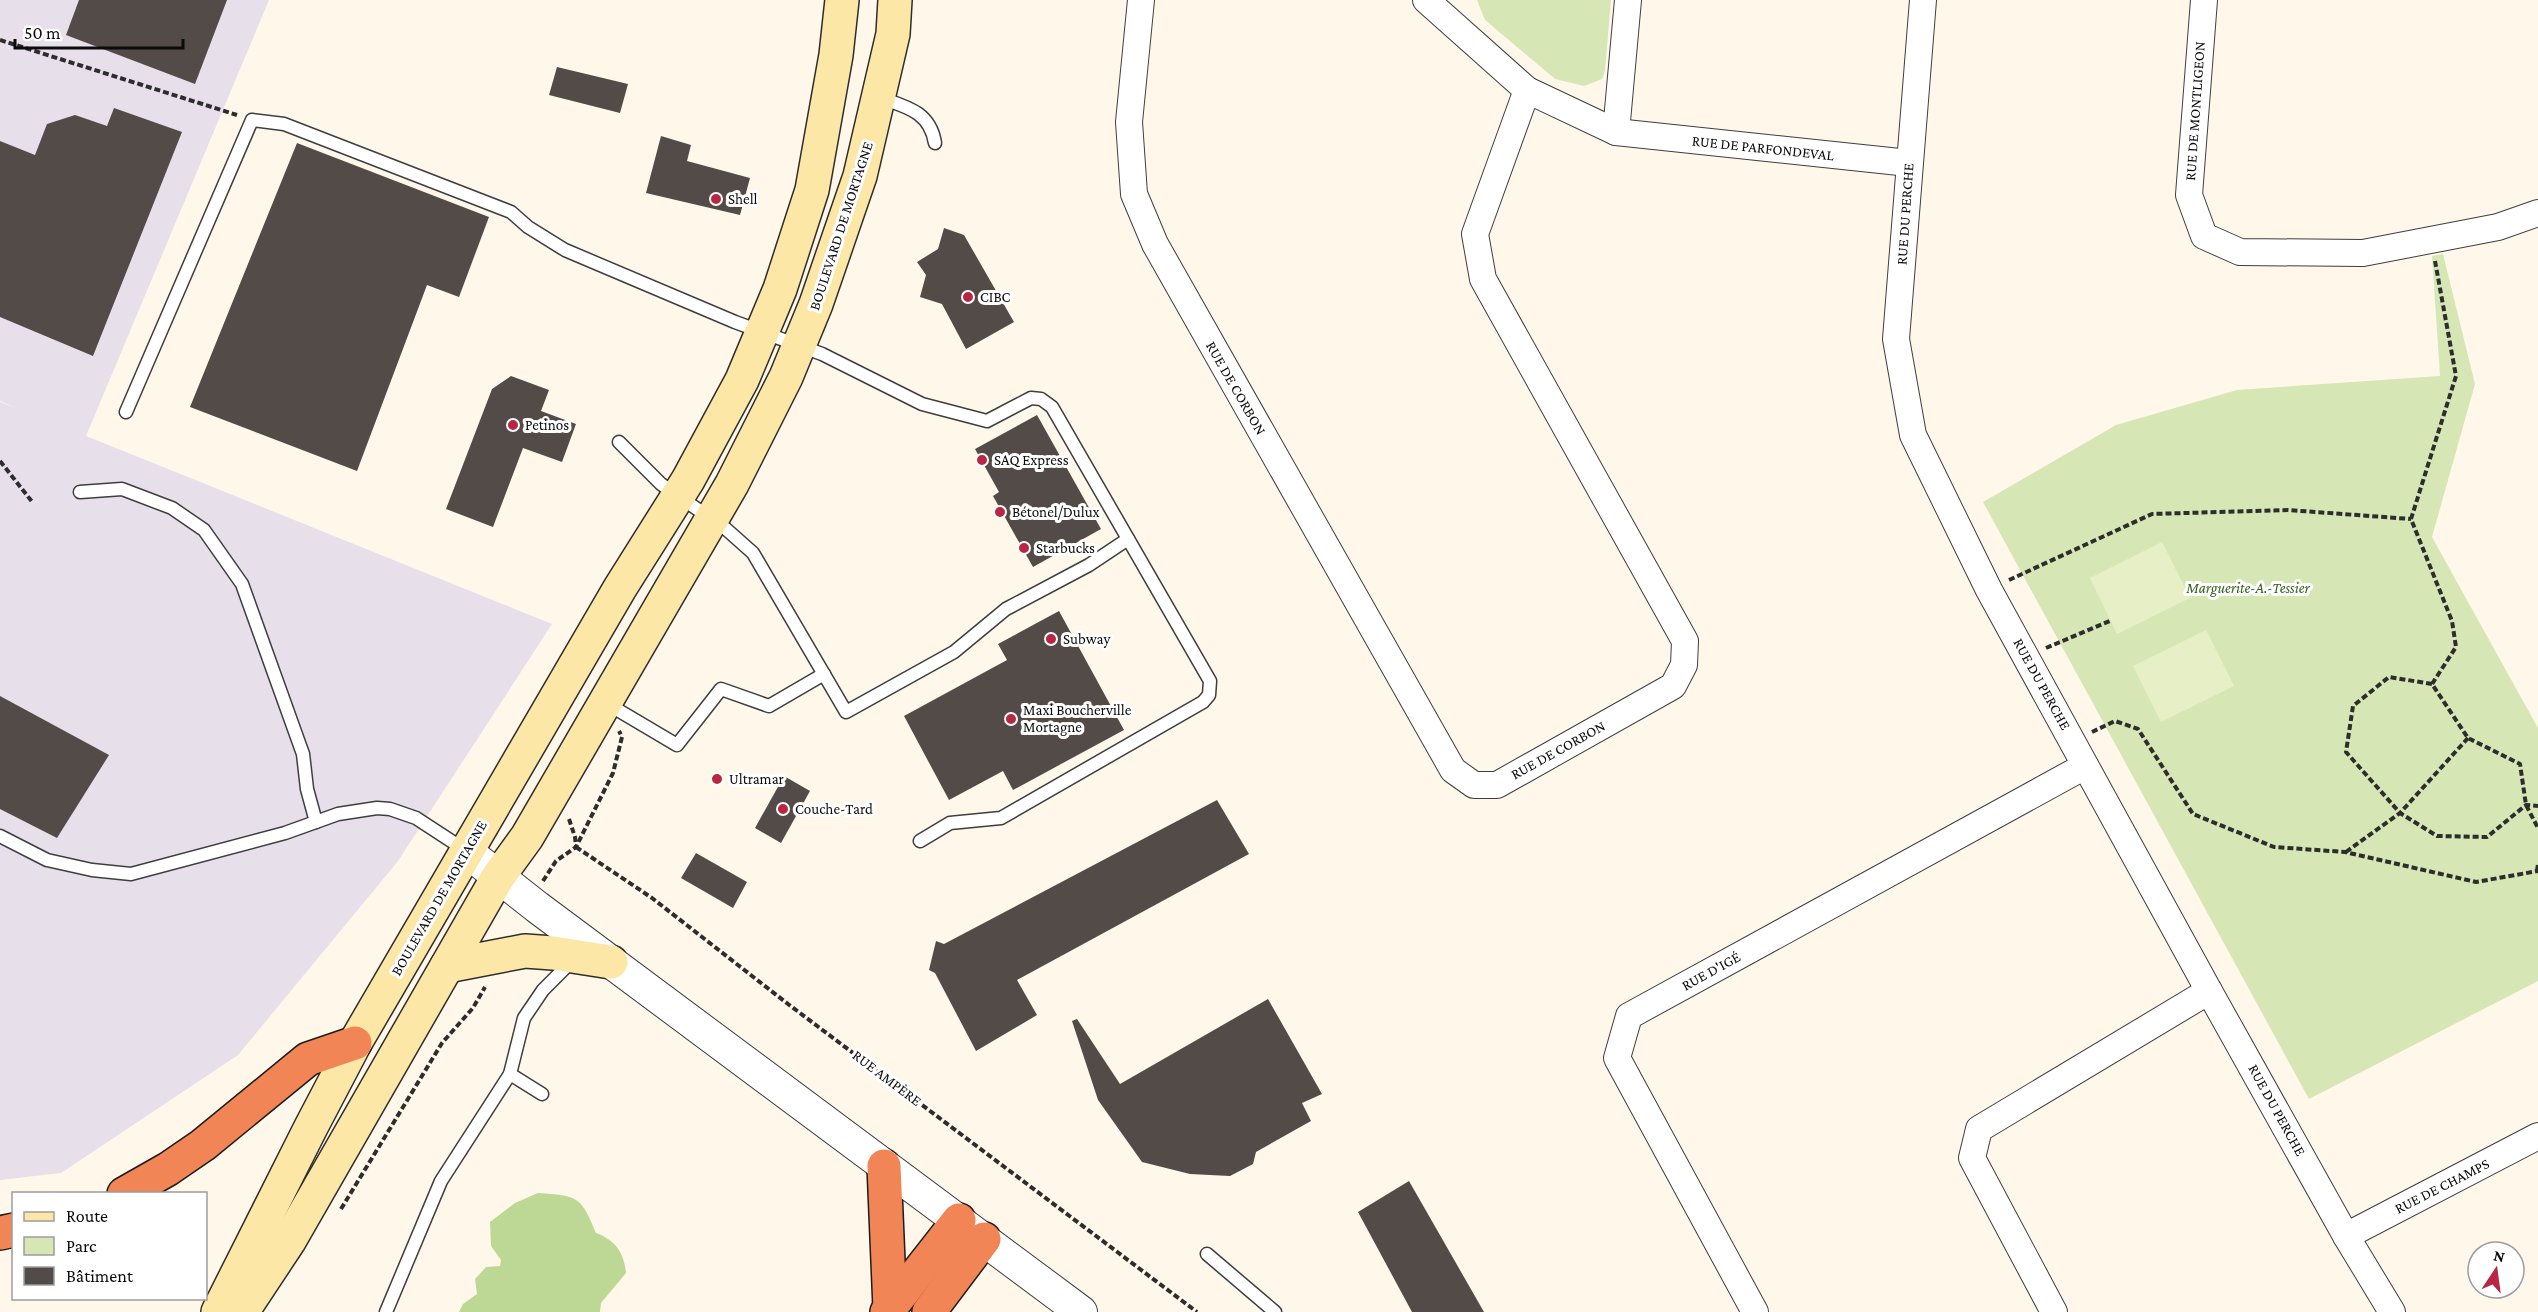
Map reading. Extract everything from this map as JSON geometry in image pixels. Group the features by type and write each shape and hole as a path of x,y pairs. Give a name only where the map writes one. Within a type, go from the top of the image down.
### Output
{"highway":[{"path":"128,1192 168,1169 203,1145 308,1059 355,1043"},
{"path":"884,1166 888,1310"},
{"path":"888,1310 971,1230"},
{"path":"929,1312 971,1230"}],"main road":[{"name":"BOULEVARD DE MORTAGNE","path":"219,1312 311,1126 355,1043 465,851 727,411 764,332 812,190 836,55 842,0"},
{"name":"BOULEVARD DE MORTAGNE","path":"242,1312 288,1241 498,877 527,837 606,703 712,519 771,410 800,345 860,176 880,98 893,34 895,0"},
{"path":"447,966 525,951 592,954"}],"street":[{"name":"RUE DE CORBON","path":"1142,0 1129,122 1134,194 1155,244 1453,770 1474,785 1497,785 1673,686 1684,665 1685,641 1483,279 1475,234 1527,90"},
{"path":"1616,132 1628,0"},
{"name":"RUE DU PERCHE","path":"1923,0 1896,339 1913,435 1989,590 2085,766 2346,1236 2392,1312"},
{"name":"RUE DE MONTLIGEON","path":"2204,0 2189,195 2204,236 2240,252 2363,253 2498,227 2538,213"},
{"name":"RUE DE PARFONDEVAL","path":"1431,1 1527,90 1616,132 1909,163"},
{"name":"RUE D'IGÉ","path":"1755,1312 1617,1058 1629,1016 2085,766"},
{"path":"465,851 592,954 1081,1312"},
{"path":"2054,1312 1972,1158 1979,1128 2209,991"},
{"name":"RUE DE CHAMPS","path":"2346,1236 2538,1136"}],"lane":[{"path":"880,98 916,111 933,131 935,143"},
{"path":"126,412 252,120 284,124 511,212 528,227 565,249 800,345 922,404 987,421 1030,398 1041,399 1052,407 1210,681 1209,695 1203,702 1001,818 950,823 920,841"},
{"path":"619,442 656,479 738,537 753,553 846,712 954,652 1006,609 1089,565 1128,539"},
{"path":"80,492 122,489 172,508 204,530 242,584 303,754 307,789 316,822"},
{"path":"606,703 677,745 721,688 769,706 824,674"},
{"path":"0,836 47,860 92,870 131,874 361,809 390,809 425,822 465,851"},
{"path":"386,1312 441,1181 510,1074 524,1018 543,990 592,954"},
{"path":"510,1074 542,1094"},
{"path":"1207,1254 1275,1312"}],"path":[{"path":"0,40 252,120"},
{"path":"2431,240 2456,376 2411,519 2452,621 2456,647 2432,684"},
{"path":"0,461 33,503"},
{"path":"1989,590 2152,514 2288,510 2411,519"},
{"path":"2027,657 2112,620"},
{"path":"2538,806 2526,805 2487,837 2437,836 2400,813 2346,752 2354,706 2389,677 2432,684 2468,738 2520,764 2526,805 2538,828"},
{"path":"2073,741 2115,721 2138,729 2193,814 2274,847 2345,852 2476,882 2538,871 2538,864"},
{"path":"562,856 576,847 613,773 622,737"},
{"path":"2345,852 2400,813 2468,738"},
{"path":"567,813 576,847"},
{"name":"RUE AMPÈRE","path":"576,847 652,898 788,1004 1197,1312"},
{"path":"341,1210 441,1043 472,1008 488,980"}],"shaded area":[{"path":"0,0 269,0 86,436 552,624 398,861 238,1055 61,1173 0,1180 0,402 16,408 0,401"}],"green space":[{"path":"1477,0 1611,0 1605,71 1602,79 1584,86 1555,79 1485,20"},
{"name":"Marguerite-A.-Tessier","path":"2443,254 2475,384 2432,537 2538,728 2538,981 2309,1099 1983,502 2116,425 2237,390 2440,376 2432,256"},
{"path":"2162,542 2190,598 2117,634 2090,578"},
{"path":"2206,630 2234,686 2161,722 2133,666"},
{"path":"538,1193 570,1197 581,1204 596,1233 613,1243 621,1253 626,1273 601,1303 600,1312 459,1312 463,1304 477,1294 475,1279 486,1267 500,1266 501,1260 491,1246 490,1222 515,1203"}],"building":[{"path":"79,0 227,0 195,84 66,35"},
{"path":"557,67 628,84 620,113 549,95"},
{"path":"114,108 182,132 93,356 0,317 0,141 35,155 47,124 75,115 107,126"},
{"path":"661,136 691,145 687,161 750,178 740,215 646,193"},
{"path":"297,143 489,217 459,297 427,285 357,471 190,407"},
{"path":"944,228 964,235 1014,322 966,349 942,304 920,297 926,275 917,262 938,249"},
{"path":"511,376 549,390 541,411 576,424 562,462 523,448 493,527 446,509 492,389"},
{"path":"1037,415 1101,529 1033,567 993,496 999,492 975,449"},
{"path":"1059,611 1124,730 1013,790 1003,771 949,800 904,716 1007,660 998,644"},
{"path":"0,696 109,755 57,838 0,809"},
{"name":"Couche-Tard","path":"784,776 810,791 781,843 755,828"},
{"path":"1217,800 1249,854 1017,980 1037,1015 976,1051 935,973 929,970 936,941 944,944"},
{"path":"696,853 747,882 733,908 681,878"},
{"path":"1268,999 1322,1094 1302,1103 1311,1121 1256,1152 1253,1164 1230,1176 1190,1174 1142,1162 1098,1100 1072,1021 1077,1019 1120,1084"},
{"path":"1409,1181 1484,1312 1412,1312 1358,1212"}],"place":[{"name":"Shell","path":"716,199"},
{"name":"CIBC","path":"968,297"},
{"name":"Petinos","path":"513,425"},
{"name":"SAQ Express","path":"982,460"},
{"name":"Bétonel/Dulux","path":"1000,512"},
{"name":"Starbucks","path":"1024,548"},
{"name":"Subway","path":"1051,639"},
{"name":"Maxi Boucherville Mortagne","path":"1011,719"},
{"name":"Ultramar","path":"717,779"},
{"name":"Couche-Tard","path":"783,809"}]}
